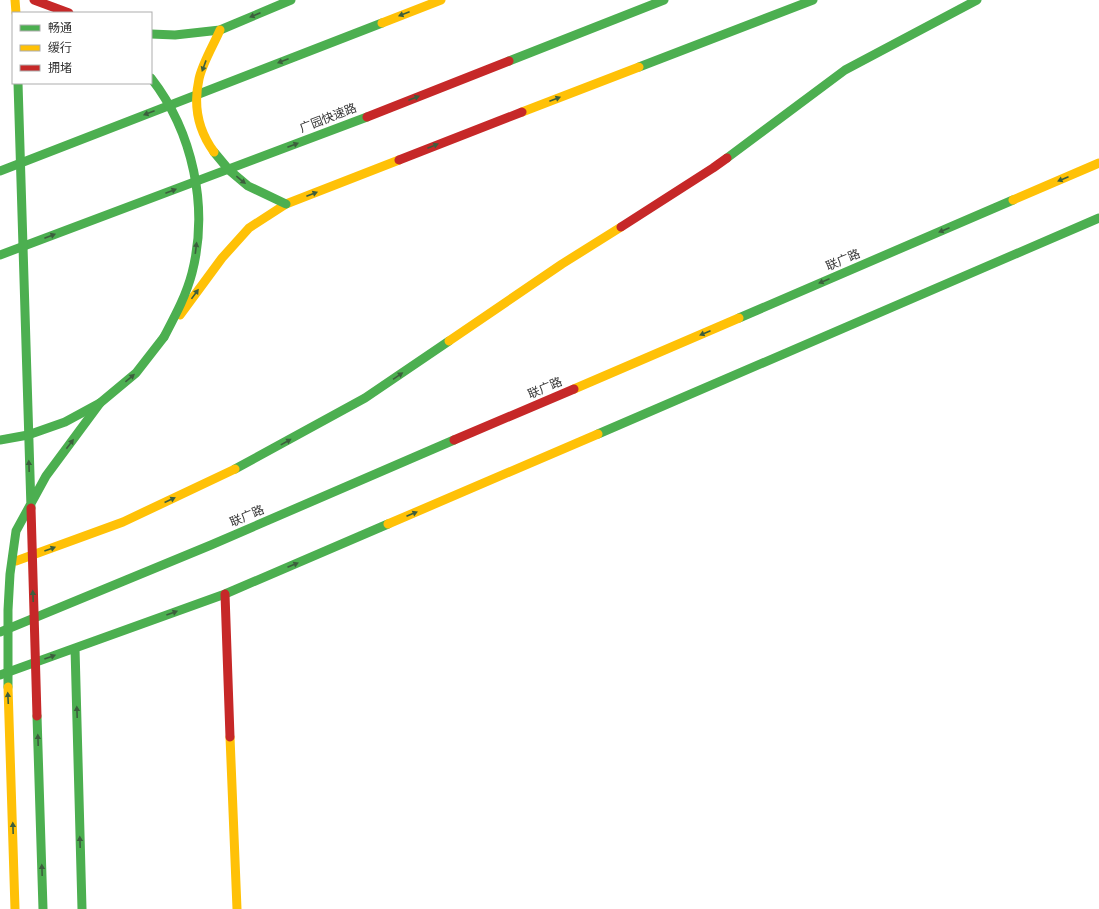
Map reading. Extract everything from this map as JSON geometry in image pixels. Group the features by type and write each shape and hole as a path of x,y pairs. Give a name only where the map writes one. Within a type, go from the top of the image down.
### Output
{"main road":[{"path":"15,0 16,12"},
{"path":"34,0 67,12"},
{"path":"57,0 74,12"},
{"path":"152,34 176,34 220,30 291,0"},
{"path":"0,171 441,0"},
{"name":"广园快速路","path":"0,255 370,116 664,0"},
{"path":"0,440 28,435 65,422 100,403 136,373 222,258 249,228 286,204 813,0"},
{"path":"0,567 123,522 244,465 365,398 562,264 713,168 845,70 977,0"},
{"path":"220,30 207,58 200,78 196,106 200,125 206,141 229,170 248,186 286,204"},
{"path":"152,80 174,113 189,149 197,187 199,227 194,265 182,302 164,337"},
{"path":"18,84 43,909"},
{"name":"联广路","path":"0,632 218,542 1099,164"},
{"path":"0,675 225,594 1099,218"},
{"path":"15,909 8,681 8,610 10,574 16,531 46,476 100,403"},
{"path":"225,594 237,909"},
{"path":"75,648 82,909"}],"traffic: fast":[{"path":"152,34 175,35 220,30 291,0"},
{"path":"509,61 664,0"},
{"path":"639,67 813,0"},
{"path":"727,158 845,70 977,0"},
{"path":"0,171 382,23"},
{"path":"152,79 166,99 178,122 194,171 198,197 199,222 197,248 192,273 183,298 164,337"},
{"path":"18,84 31,508"},
{"path":"0,255 367,117"},
{"path":"214,152 229,170 248,186 286,204"},
{"path":"739,318 1013,200"},
{"path":"598,434 1099,218"},
{"path":"0,440 28,435 65,422 100,403 136,373 164,337"},
{"path":"235,469 365,398 449,341"},
{"path":"8,687 8,610 10,574 16,531 46,476 100,403"},
{"path":"0,632 211,545 454,440"},
{"path":"0,675 225,594 388,524"},
{"path":"75,648 82,909"},
{"path":"37,716 43,909"}],"traffic: slow":[{"path":"15,0 16,12"},
{"path":"382,23 441,0"},
{"path":"214,152 204,135 198,117 197,89 205,61 220,30"},
{"path":"522,112 639,67"},
{"path":"180,315 222,258 249,228 286,204 399,160"},
{"path":"1013,200 1099,163"},
{"path":"449,341 562,264 621,227"},
{"path":"574,389 739,318"},
{"path":"388,524 598,434"},
{"path":"16,561 123,522 235,469"},
{"path":"8,687 15,909"},
{"path":"230,737 237,909"}],"traffic: jam":[{"path":"34,0 66,12"},
{"path":"367,117 509,61"},
{"path":"399,160 522,112"},
{"path":"621,227 727,158"},
{"path":"454,440 574,389"},
{"path":"31,508 37,716"},
{"path":"225,594 230,737"}]}
